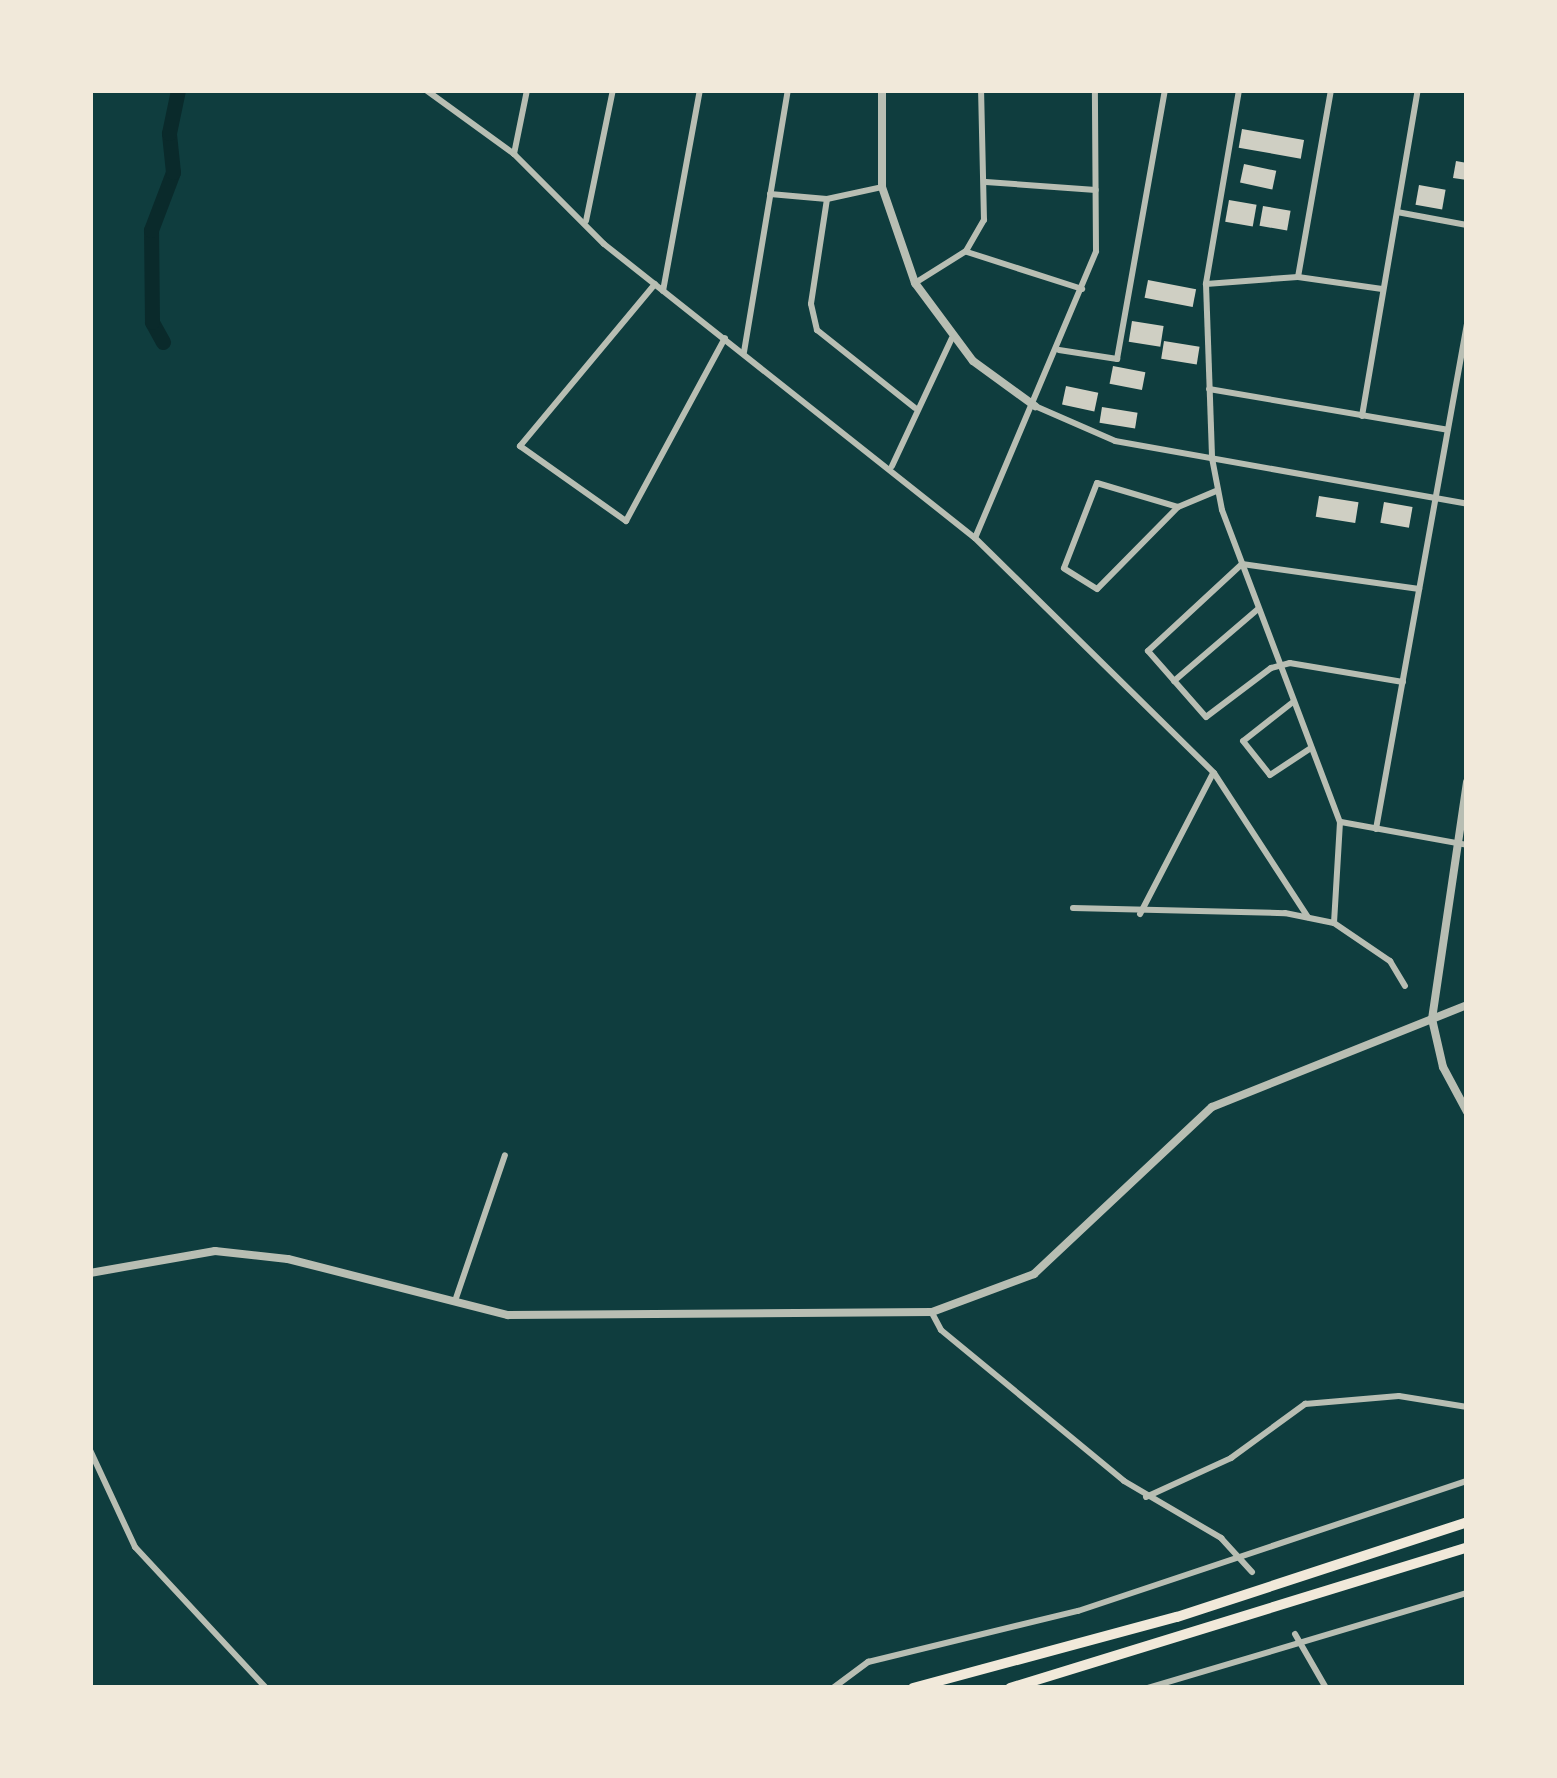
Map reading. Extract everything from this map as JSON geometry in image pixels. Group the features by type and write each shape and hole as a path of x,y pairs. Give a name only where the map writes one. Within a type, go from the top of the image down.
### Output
{"highway":[{"path":"913,1688 1196,1611 1467,1522"},
{"path":"1010,1688 1467,1546"}],"street":[{"path":"426,90 514,154 663,291 892,466 975,538 1214,772 1308,917"},
{"path":"514,154 527,90"},
{"path":"585,222 613,90"},
{"path":"663,291 700,90"},
{"path":"744,352 788,90"},
{"path":"882,90 882,187 915,283 952,338 1035,406 1114,441 1467,504"},
{"path":"915,283 966,251 984,220 982,90"},
{"path":"975,538 1058,350 1100,233 1096,90"},
{"path":"1058,350 1117,359 1166,90"},
{"path":"1239,90 1207,284 1212,458 1216,490 1242,564 1340,822 1334,923"},
{"path":"1298,278 1331,90"},
{"path":"1361,416 1418,90"},
{"path":"986,182 1096,190"},
{"path":"770,194 827,199 882,187"},
{"path":"827,199 812,304 817,330 916,407"},
{"path":"1397,212 1467,225"},
{"path":"966,251 1082,289"},
{"path":"1207,284 1298,278 1383,290"},
{"path":"655,284 520,446 626,520 725,338"},
{"path":"1376,829 1467,324"},
{"path":"892,466 952,338"},
{"path":"1209,389 1448,430"},
{"path":"1178,507 1097,483 1064,568 1097,590 1178,507 1216,490"},
{"path":"1242,564 1419,589"},
{"path":"1242,564 1148,651 1206,717 1280,665 1402,682"},
{"path":"1174,681 1258,608"},
{"path":"1293,702 1243,741 1270,775 1311,748"},
{"path":"1140,914 1214,772"},
{"path":"1467,782 1462,844 1432,1019 1443,1067 1467,1112"},
{"path":"1340,822 1462,844"},
{"path":"1073,908 1308,917 1334,923 1390,961 1405,986"},
{"path":"90,1273 178,1252 243,1252 454,1305 549,1318 932,1312 988,1297 1043,1266 1212,1107 1467,1005"},
{"path":"454,1305 480,1208 505,1156"},
{"path":"932,1312 941,1330 1146,1498 1204,1527 1244,1559 1252,1572"},
{"path":"1146,1498 1231,1458 1305,1404 1399,1396 1467,1406"},
{"path":"90,1450 135,1547 266,1688"},
{"path":"833,1688 854,1684 868,1662 1244,1559 1467,1481"},
{"path":"1148,1688 1467,1593"},
{"path":"1295,1634 1326,1688"}],"building":[{"path":"1242,129 1304,140 1301,159 1239,148"},
{"path":"1456,161 1467,163 1467,180 1453,178"},
{"path":"1244,164 1276,171 1272,189 1240,183"},
{"path":"1419,185 1446,190 1442,209 1416,205"},
{"path":"1229,200 1257,205 1253,227 1225,222"},
{"path":"1263,206 1291,211 1287,231 1260,226"},
{"path":"1148,280 1196,289 1193,307 1145,298"},
{"path":"1132,321 1164,326 1160,347 1129,342"},
{"path":"1164,341 1200,347 1197,364 1161,359"},
{"path":"1113,366 1145,372 1142,390 1110,384"},
{"path":"1066,386 1098,393 1094,411 1062,405"},
{"path":"1102,407 1138,413 1135,428 1099,423"},
{"path":"1319,496 1359,502 1355,523 1316,517"},
{"path":"1384,502 1413,507 1409,528 1380,523"}],"waterway":[{"path":"163,342 152,322 151,230 173,172 169,133 178,90"}]}
